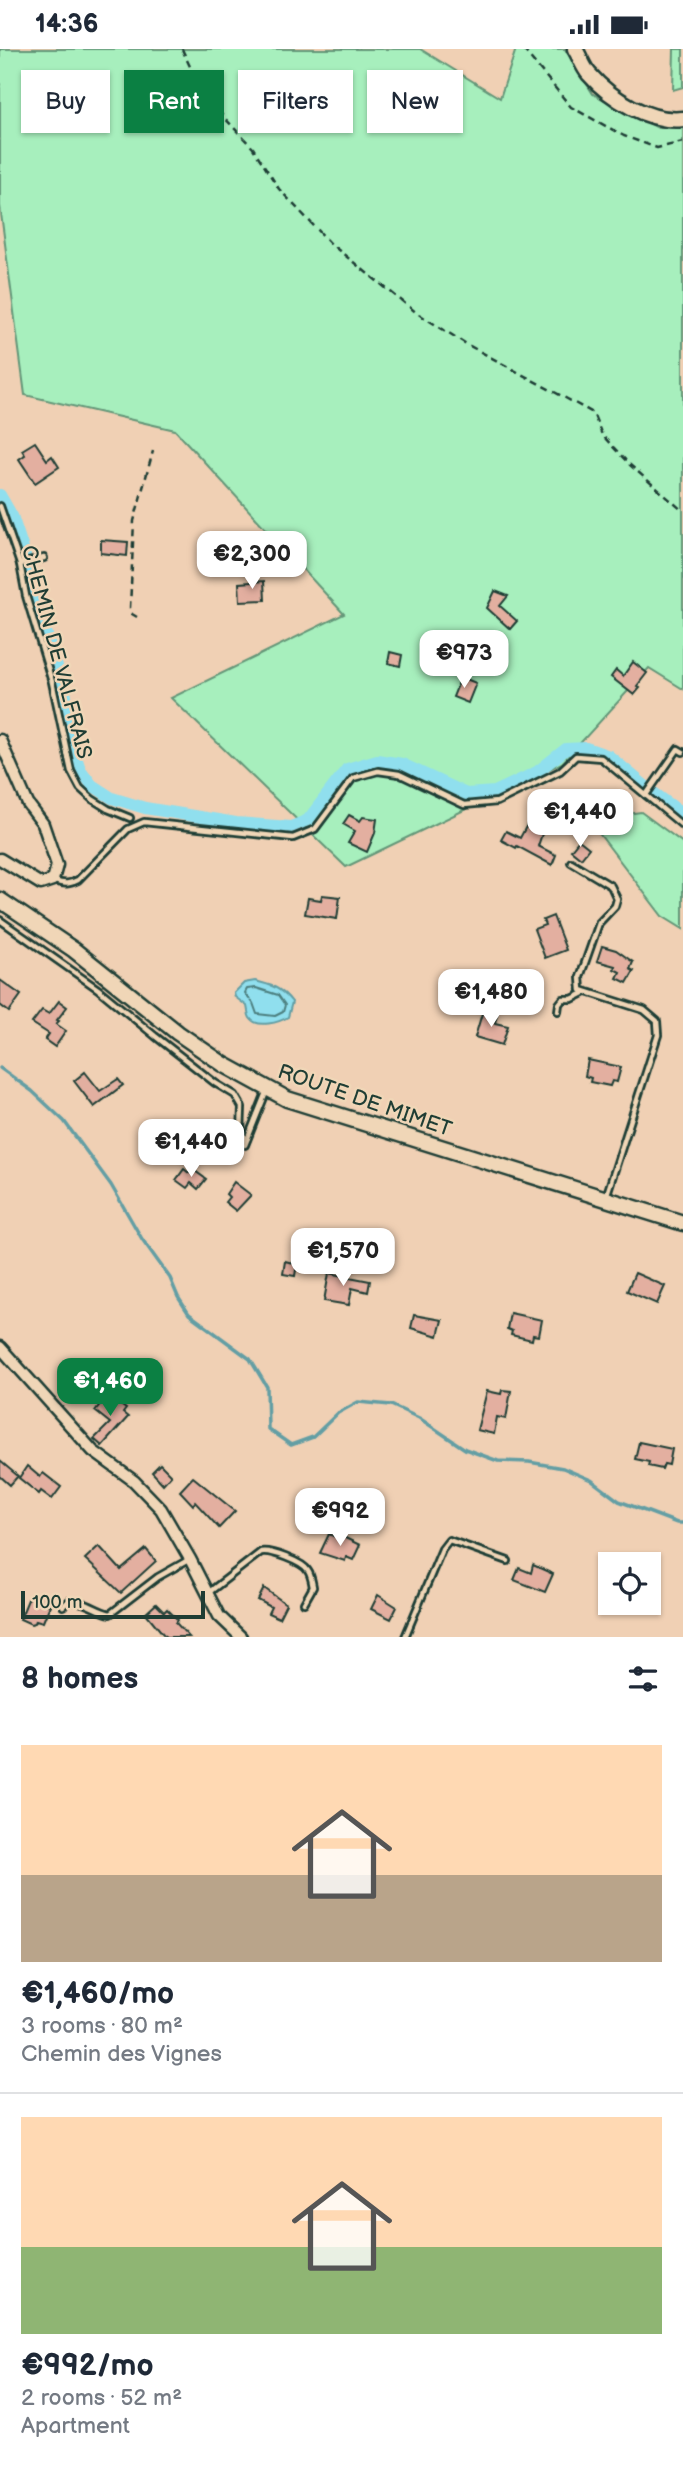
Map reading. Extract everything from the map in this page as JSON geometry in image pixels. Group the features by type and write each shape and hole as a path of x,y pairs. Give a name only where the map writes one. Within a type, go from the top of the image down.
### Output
{"main road":[{"path":"575,49 588,73 610,93 657,118 683,119"},
{"name":"ROUTE DE MIMET","path":"0,900 74,950 200,1048 287,1100 683,1223"}],"street":[{"path":"0,740 27,804 43,824 57,865 53,880 41,884 0,859"},
{"path":"0,1346 93,1451 134,1481 161,1509 219,1616 241,1637"}],"lane":[{"name":"CHEMIN DE VALFRAIS","path":"0,506 21,564 26,596 52,682 71,771 80,787 92,799 107,809 130,818"},
{"path":"21,564 44,558"},
{"path":"646,795 678,749 683,753"},
{"path":"53,880 61,884 78,880 128,829 144,822 293,838 314,829 353,778 378,771 398,774 464,804 498,802 560,772 576,756 601,758 683,826"},
{"path":"571,862 611,886 617,899 615,906 599,923 580,977 581,990 644,1010 657,1021 658,1035 605,1199"},
{"path":"0,920 98,989 185,1060 235,1095 242,1107 241,1133 246,1142 267,1090"},
{"path":"558,1011 563,999 572,999 585,992"},
{"path":"405,1637 442,1549 449,1540 508,1561"},
{"path":"208,1594 261,1552 268,1551 303,1565 308,1571 313,1587 304,1603"},
{"path":"63,1606 69,1601 84,1601 110,1614 158,1577 190,1559"}],"path":[{"path":"182,49 203,95 253,148 279,188 332,245 416,313 593,414 602,435 630,465 683,511"},
{"path":"523,49 571,107 624,136 657,148 683,142"},
{"path":"137,617 132,614 130,608 134,521 153,451"}],"green space":[{"path":"0,49 420,49 454,70 367,70 367,133 463,133 463,75 500,98 516,49 565,49 593,94 658,128 683,128 683,689 649,668 562,763 346,867 171,698 344,614 175,430 25,395 0,206"},
{"path":"674,49 683,49 683,87 673,90"},
{"path":"641,812 683,843 683,929 662,916 588,819"}],"water":[{"path":"255,981 276,988 288,997 292,1002 288,1017 263,1024 250,1018 247,1006 235,997 234,993 244,983"}],"building":[{"path":"35,442 47,460 52,456 59,467 35,483 19,459 25,455 22,450"},
{"path":"101,540 128,542 127,556 101,553"},
{"path":"264,581 265,600 240,601 239,583"},
{"path":"495,591 508,596 500,606 517,621 510,629 487,608"},
{"path":"390,652 402,655 400,666 388,663"},
{"path":"633,662 647,673 634,695 611,677 616,670 623,676"},
{"path":"461,677 476,683 468,703 453,697"},
{"path":"349,815 360,821 363,817 377,819 375,833 367,852 348,843 355,831 343,824"},
{"path":"529,821 544,828 538,846 556,855 552,865 501,840 506,831 520,838"},
{"path":"579,840 589,848 581,858 571,850"},
{"path":"322,895 340,897 337,919 305,914 308,898 321,900"},
{"path":"553,916 566,950 545,958 534,929 545,925 543,920"},
{"path":"602,946 616,950 633,962 630,969 634,971 627,983 617,978 620,972 614,969 615,966 597,961"},
{"path":"0,980 21,995 9,1012 0,1005"},
{"path":"59,1001 67,1007 56,1024 66,1031 55,1047 45,1040 49,1034 32,1023 42,1010 49,1014"},
{"path":"483,1010 497,1014 495,1023 508,1026 502,1045 475,1037"},
{"path":"588,1060 621,1067 617,1082 612,1081 610,1086 590,1082 591,1078 585,1076"},
{"path":"85,1072 100,1091 118,1079 123,1085 94,1107 74,1081"},
{"path":"184,1169 189,1173 192,1169 206,1179 198,1189 191,1183 187,1188 176,1180"},
{"path":"234,1182 251,1195 236,1211 225,1202 229,1197 226,1194"},
{"path":"336,1235 361,1240 357,1259 333,1254"},
{"path":"285,1261 297,1264 295,1276 283,1274"},
{"path":"329,1273 370,1281 368,1292 352,1288 349,1305 324,1301"},
{"path":"635,1273 665,1286 657,1304 627,1291"},
{"path":"510,1313 542,1320 539,1336 533,1335 532,1340 511,1335 512,1331 507,1329"},
{"path":"414,1315 442,1320 438,1336 411,1328"},
{"path":"502,1390 511,1391 506,1419 497,1417 494,1434 477,1430 487,1391 501,1394"},
{"path":"107,1395 126,1409 123,1413 128,1417 102,1446 94,1439 110,1423 95,1411"},
{"path":"639,1442 672,1449 669,1465 664,1464 662,1469 635,1459"},
{"path":"0,1461 18,1476 10,1485 0,1476"},
{"path":"160,1464 171,1475 163,1484 152,1472"},
{"path":"27,1466 40,1477 43,1473 61,1487 52,1499 41,1491 39,1494 19,1478"},
{"path":"193,1477 235,1511 219,1528 195,1502 193,1505 180,1491"},
{"path":"329,1534 340,1539 341,1536 360,1545 353,1560 346,1557 345,1561 320,1553"},
{"path":"99,1546 121,1570 146,1549 156,1561 121,1593 85,1559"},
{"path":"533,1565 553,1574 545,1592 514,1580 519,1568 531,1573"},
{"path":"264,1588 286,1604 279,1618 268,1613 271,1607 258,1600"},
{"path":"40,1592 49,1596 45,1604 50,1605 43,1622 36,1620 31,1624 20,1619 29,1597 36,1600"},
{"path":"378,1595 397,1607 391,1619 371,1609"},
{"path":"156,1604 164,1612 167,1609 178,1620 176,1623 189,1637 167,1637 163,1634 146,1613"}],"waterway":[{"path":"0,495 12,516 23,549 66,696 73,748 80,769 92,785 112,798 145,808 236,823 291,827 308,820 347,769 377,760 402,764 466,794 495,792 537,772 566,749 586,748 609,756 683,814"},
{"path":"0,1068 32,1091 64,1121 111,1185 142,1239 170,1278 189,1314 250,1359 267,1387 268,1429 291,1445 313,1437 338,1413 358,1402 391,1405 419,1418 465,1449 498,1461 529,1462 563,1468 591,1480 619,1501 683,1523"}]}
